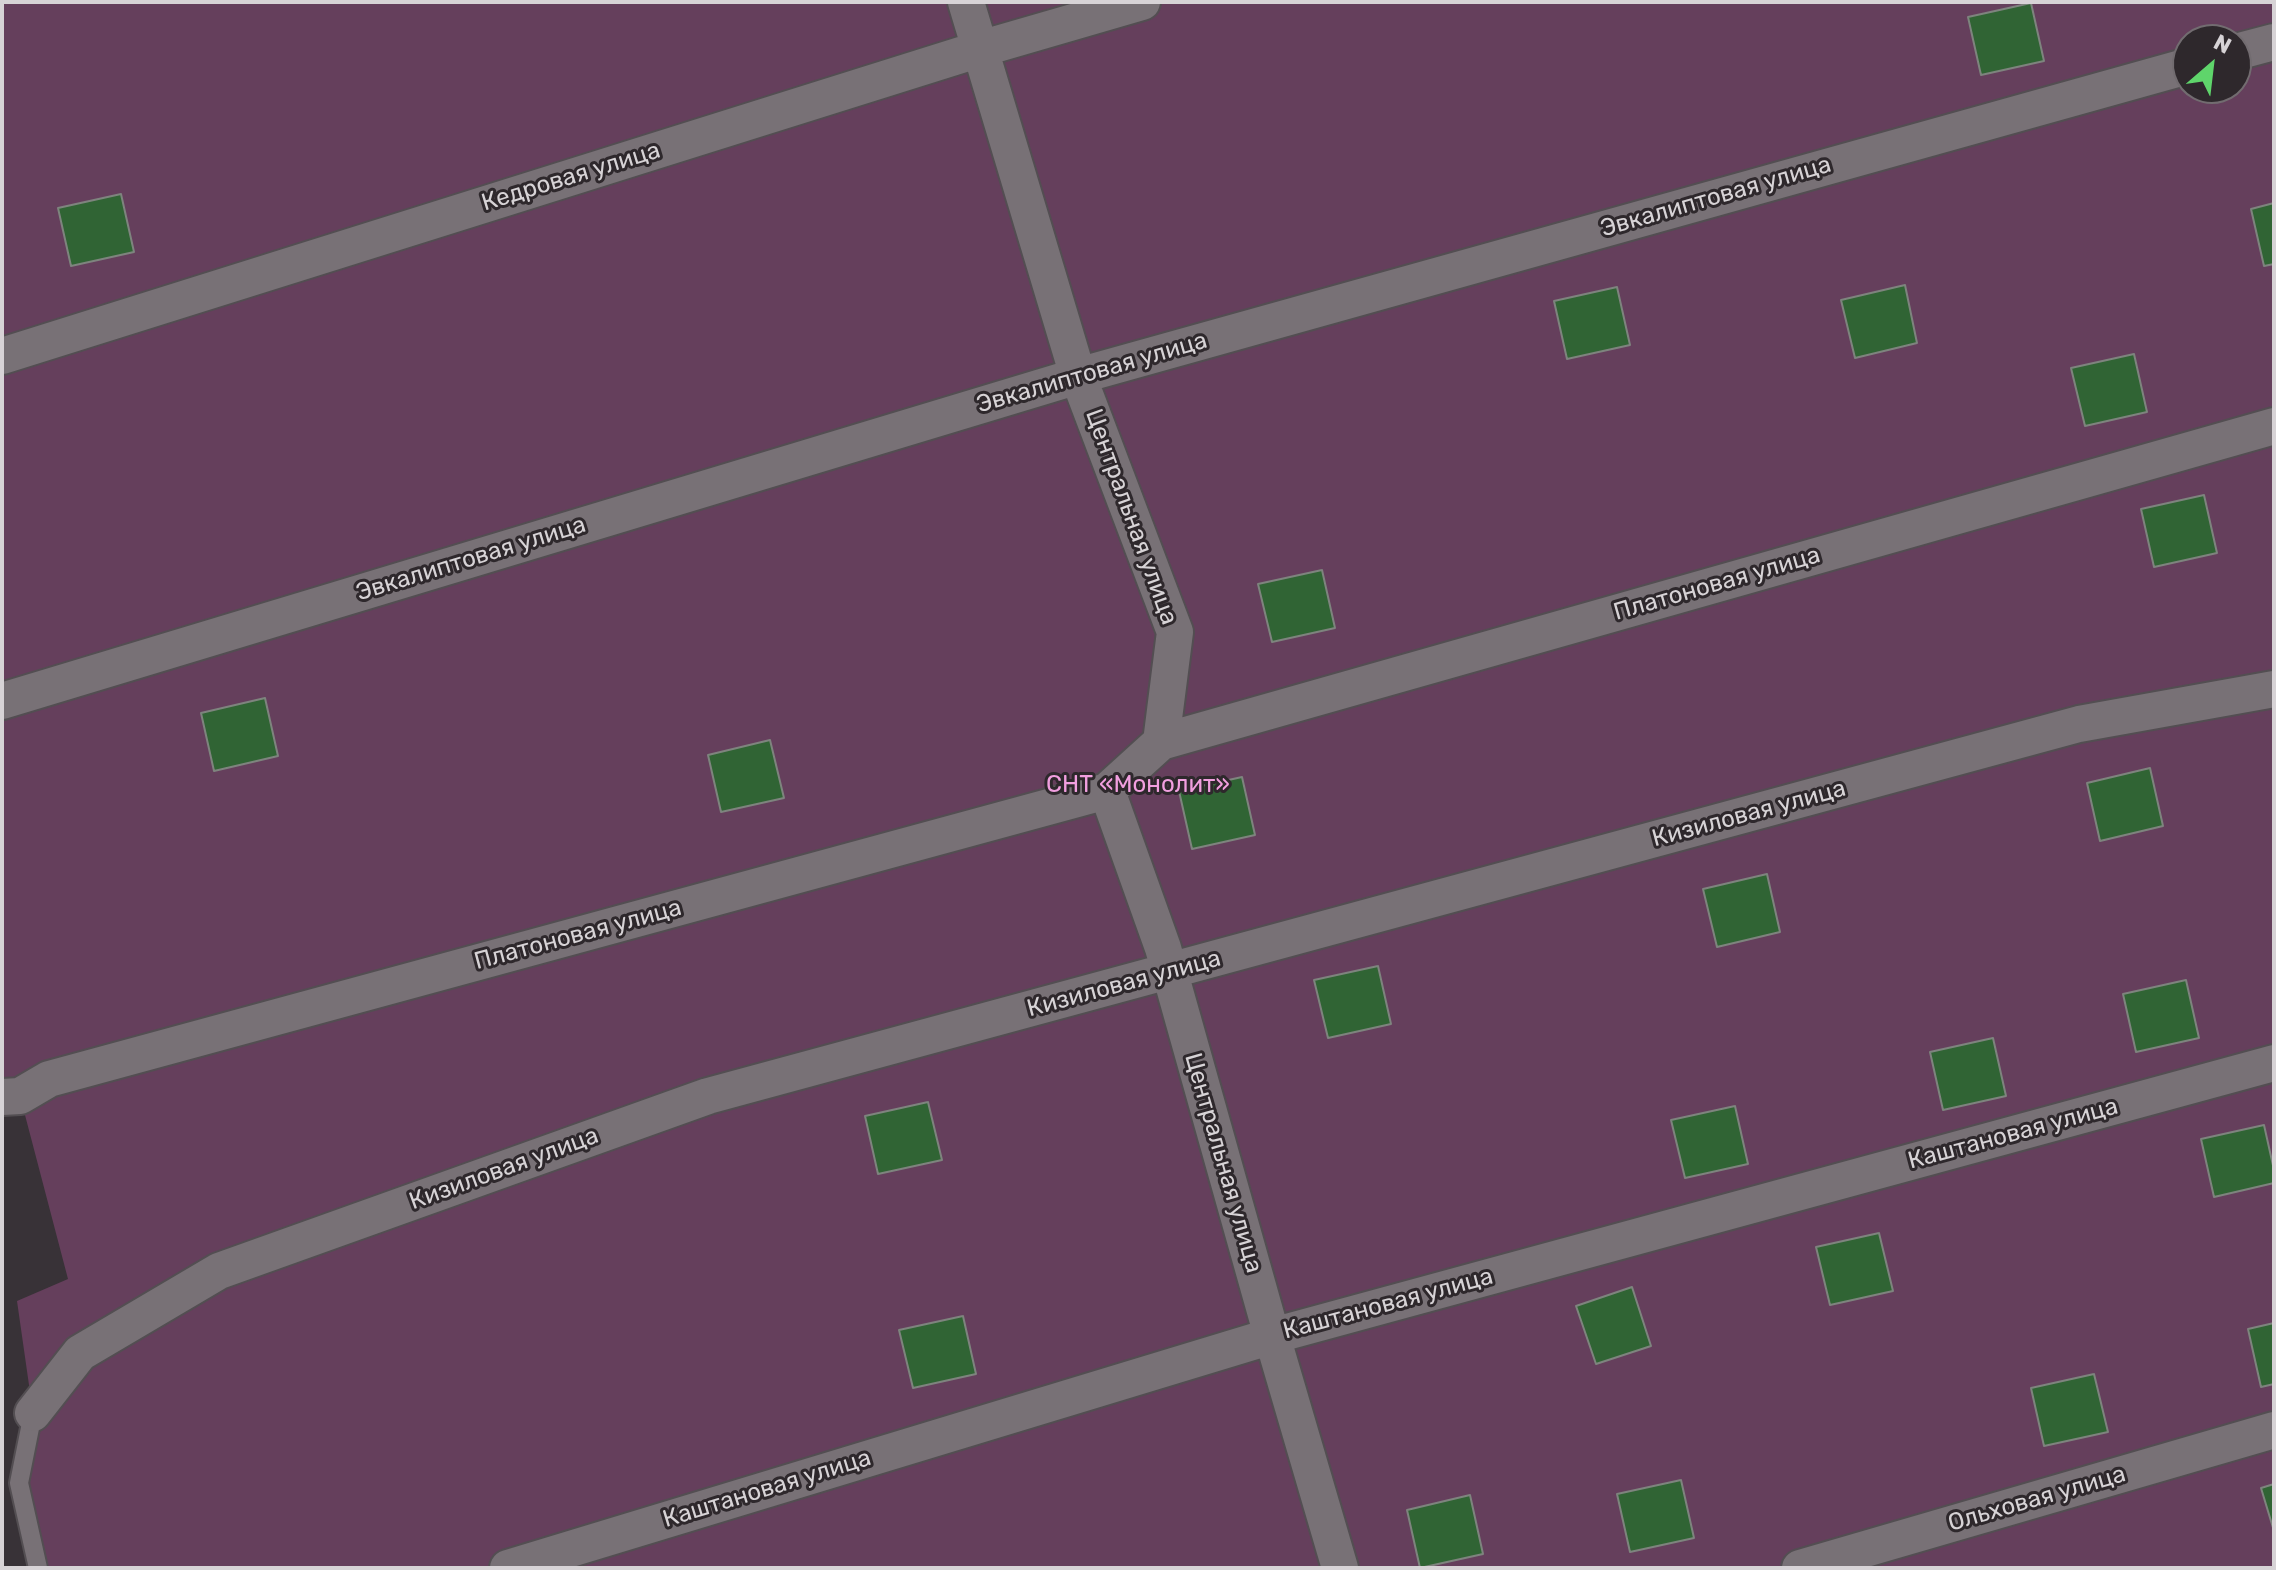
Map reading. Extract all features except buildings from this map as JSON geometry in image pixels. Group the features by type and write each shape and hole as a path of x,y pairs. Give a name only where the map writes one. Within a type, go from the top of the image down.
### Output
{"street":[{"name":"Центральная улица","path":"966,2 1078,376 1175,632 1161,742"},
{"name":"Кедровая улица","path":"2,356 980,49 1142,2"},
{"path":"2252,48 2274,42"},
{"name":"Эвкалиптовая улица","path":"2,701 1078,376 2172,70"},
{"name":"Платоновая улица","path":"1161,742 2274,426"},
{"name":"Кизиловая улица","path":"33,1413 80,1353 219,1271 708,1096 2079,724 2274,689"},
{"path":"1107,791 1161,742"},
{"name":"Центральная улица","path":"1107,791 1169,972 1340,1568"},
{"name":"Платоновая улица","path":"2,1097 20,1096 49,1079 1107,791"},
{"name":"Каштановая улица","path":"508,1568 1272,1336 2274,1063"},
{"name":"Ольховая улица","path":"1800,1568 2274,1430"}],"lane":[{"path":"33,1413 19,1483 38,1568"}],"green space":[{"name":"СНТ «Монолит»","path":"2,2 2274,2 2274,1568 38,1568 19,1483 33,1413 17,1301 68,1279 20,1096 2,1097"}]}
